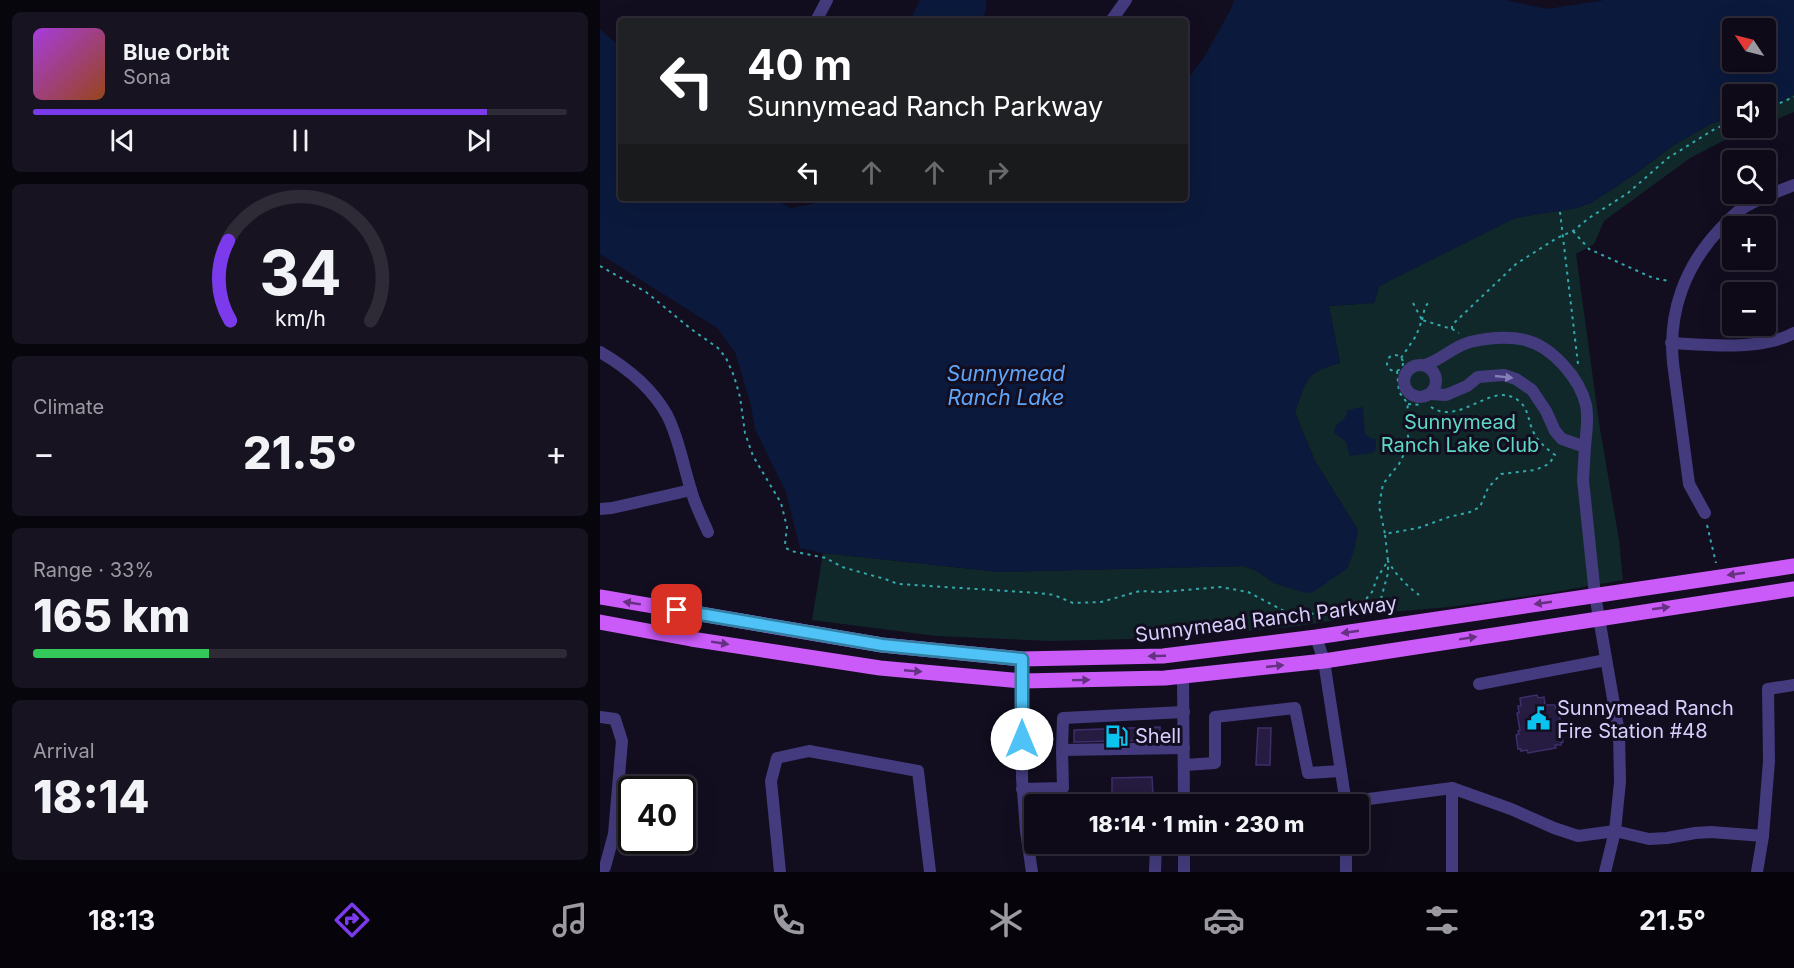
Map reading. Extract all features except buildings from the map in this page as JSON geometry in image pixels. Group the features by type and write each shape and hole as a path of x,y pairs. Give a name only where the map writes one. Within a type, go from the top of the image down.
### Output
{"main road":[{"name":"Sunnymead Ranch Parkway","path":"600,597 882,645 1022,659 1163,656 1316,637 1794,566"},
{"path":"600,622 691,639 880,668 1022,681 1165,678 1324,660 1794,589"}],"street":[{"path":"818,18 827,0"},
{"path":"1113,18 1126,0"},
{"path":"1705,513 1689,484 1671,343 1672,324 1678,299 1700,253 1740,210 1794,184"},
{"path":"1425,366 1430,368 1435,376 1435,386 1425,397 1413,396 1408,393 1403,384 1409,368 1435,362 1467,343 1492,338 1528,340 1545,350 1572,375 1586,406 1588,422 1583,480 1598,618 1619,734 1620,783 1615,831 1605,872"},
{"path":"1671,343 1730,345 1792,338"},
{"path":"600,352 616,361 642,382 658,400 674,432 696,505 708,532"},
{"path":"1430,394 1446,395 1467,386 1478,377 1504,375 1516,379 1532,390 1562,439 1585,447"},
{"path":"600,509 691,490"},
{"path":"1316,637 1324,660 1345,794"},
{"path":"1022,659 1023,789 1032,872"},
{"path":"1479,684 1606,660"},
{"path":"1183,676 1184,794"},
{"path":"1757,872 1763,836 1769,761 1768,689 1794,685"},
{"path":"1185,765 1215,763 1215,717 1295,708 1308,773 1341,771"},
{"path":"1023,789 1063,788 1063,718 1184,712"},
{"path":"600,717 615,719 622,741 614,834 602,868"},
{"path":"1062,750 1184,748"},
{"path":"780,872 771,781 777,758 809,751 918,771 930,872"},
{"path":"1452,788 1452,872"},
{"path":"1369,800 1452,788 1578,836 1615,831 1649,838 1712,832 1763,836"},
{"path":"1155,872 1156,854"},
{"path":"1184,854 1184,872"},
{"path":"1346,854 1346,872"}],"path":[{"path":"1776,105 1794,97"},
{"path":"1452,329 1452,325 1516,264 1573,231 1628,193 1668,158 1722,126"},
{"path":"1560,213 1579,369"},
{"path":"1573,231 1589,249 1653,278 1669,281"},
{"path":"600,266 646,292 718,348 726,358 740,397 745,434 753,456 781,504 787,527 785,544 786,548 791,551 826,558 842,567 898,584 1039,593 1054,595 1074,603 1101,603 1140,591 1160,592 1221,587 1248,592 1286,612 1316,614 1346,611 1360,606 1372,592 1377,578 1389,561"},
{"path":"1397,371 1402,366 1401,358 1416,336 1425,307 1429,302"},
{"path":"1413,303 1422,320 1452,329 1460,334"},
{"path":"1397,371 1390,370 1387,361 1393,356 1401,358"},
{"path":"1397,371 1399,392 1408,404 1405,427 1410,442 1399,464 1383,484 1379,506 1392,569 1419,595"},
{"path":"1385,534 1418,528 1470,512 1480,507 1488,488 1501,474 1535,470 1549,464 1555,455 1533,432 1528,414 1520,402 1509,396 1498,394 1462,410 1445,412 1437,411 1428,405 1408,404"},
{"path":"1705,513 1719,577"},
{"path":"1379,606 1389,561"}],"green space":[{"path":"1794,94 1794,112 1776,120 1776,103"},
{"name":"Sunnymead Ranch Lake Club","path":"1722,120 1722,138 1729,138 1690,158 1604,221 1594,244 1576,254 1623,580 1450,607 1379,613 1299,626 1172,638 1050,641 936,636 812,620 823,553 1000,572 1244,566 1257,571 1274,583 1304,592 1358,530 1315,461 1295,413 1308,379 1319,370 1340,363 1329,306 1374,303 1379,286 1515,218 1576,208 1591,203 1674,145 1710,124"}],"water":[{"path":"920,0 986,0 983,18 911,18"},
{"name":"Sunnymead Ranch Lake","path":"1234,0 1505,0 1547,9 1605,0 1794,0 1794,94 1776,103 1776,84 1722,84 1722,120 1710,124 1674,145 1591,203 1576,208 1515,218 1379,286 1374,303 1329,306 1340,363 1320,370 1308,379 1295,413 1315,461 1358,530 1348,568 1313,592 1305,593 1274,583 1257,571 1244,566 1000,572 823,553 800,548 786,492 755,429 751,405 735,352 717,328 600,254 600,29 618,45 618,201 777,201 791,208 813,204 816,201 1188,201 1188,78 1203,59"},
{"path":"1363,407 1365,434 1376,439 1376,450 1372,453 1350,456 1346,442 1335,434 1335,430 1337,424 1345,418 1347,410"}],"place":[{"name":"Sunnymead Ranch Fire Station #48","path":"1539,719"},
{"name":"Shell","path":"1117,736"}],"route":[{"path":"677,610 882,645 1022,659 1022,739"}]}
